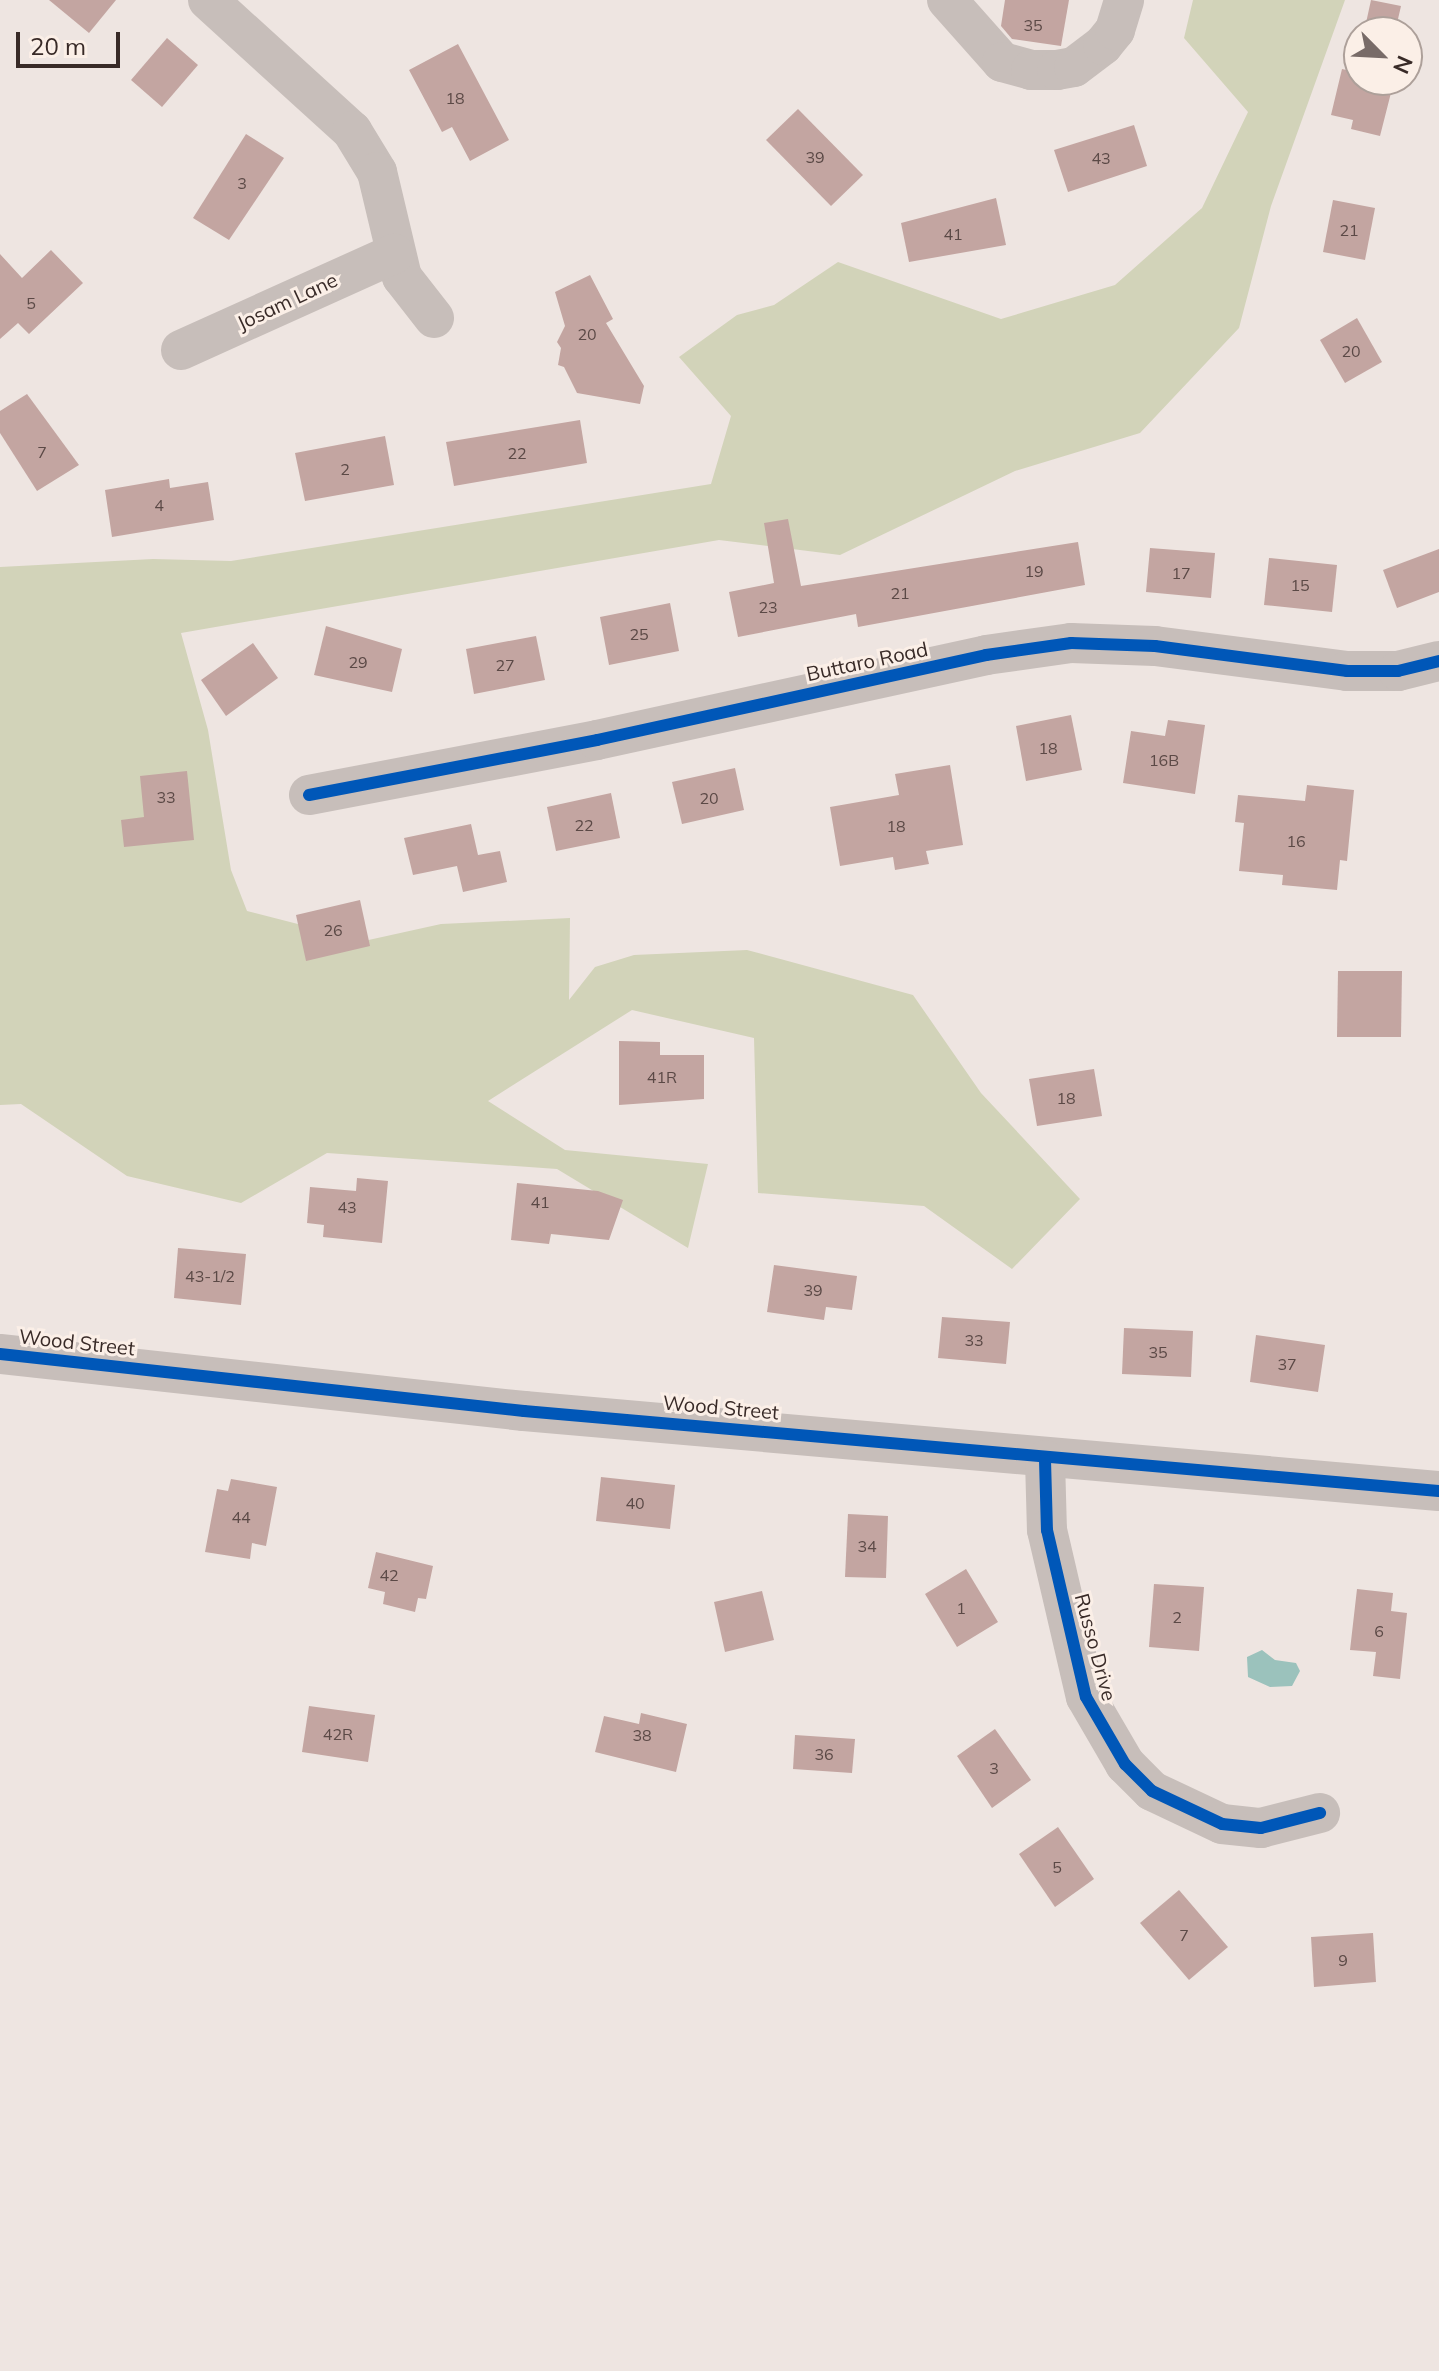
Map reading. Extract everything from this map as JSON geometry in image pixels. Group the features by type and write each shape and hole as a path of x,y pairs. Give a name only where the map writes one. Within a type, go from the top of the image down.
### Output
{"street":[{"path":"208,0 352,131 377,172 394,254 413,296 434,318"},
{"path":"947,0 1002,62 1031,70 1057,70 1074,67 1103,45 1115,30 1124,0"},
{"name":"Josam Lane","path":"181,350 394,254"},
{"name":"Buttaro Road","path":"309,795 597,740 986,655 1071,643 1155,646 1347,671 1398,671 1439,661"},
{"name":"Wood Street","path":"0,1354 1045,1460 1213,1468 1439,1491"},
{"name":"Russo Drive","path":"1045,1460 1047,1530 1086,1697 1125,1764 1152,1791 1222,1824 1261,1828 1320,1813"}],"green space":[{"path":"1193,0 1345,0 1271,206 1239,328 1140,433 1015,471 840,555 719,540 181,633 208,730 231,870 247,911 364,941 441,924 570,918 569,1000 595,967 634,955 747,950 913,995 981,1093 1080,1199 1012,1269 924,1206 758,1193 754,1038 632,1010 488,1101 565,1150 708,1164 688,1248 557,1169 327,1153 241,1203 127,1176 21,1104 0,1105 0,567 153,559 231,561 711,484 731,416 679,357 737,315 774,305 838,262 1001,319 1115,285 1202,208 1248,112 1184,38"}],"water":[{"path":"1262,1650 1275,1660 1296,1663 1300,1671 1292,1686 1270,1687 1248,1677 1247,1657"}],"building":[{"path":"49,0 116,0 89,33"},
{"path":"1005,0 1069,0 1061,46 1012,39 1001,26"},
{"path":"1371,0 1401,6 1399,16 1368,16"},
{"path":"167,38 198,65 162,107 131,80"},
{"path":"458,44 509,140 470,161 452,127 442,132 409,70"},
{"path":"1342,69 1343,96 1390,96 1380,136 1351,129 1353,120 1331,115"},
{"path":"798,109 863,175 831,206 766,140"},
{"path":"1134,125 1147,166 1068,192 1054,150"},
{"path":"246,134 284,158 229,240 193,218"},
{"path":"996,198 1006,245 909,262 901,223"},
{"path":"1333,200 1375,208 1365,260 1323,252"},
{"path":"51,250 83,283 29,334 18,323 0,339 0,254 22,278"},
{"path":"590,275 613,319 606,323 644,386 640,404 577,393 564,367 558,365 561,348 557,342 565,326 555,292"},
{"path":"1357,318 1382,362 1345,383 1320,340"},
{"path":"27,394 79,465 37,491 0,433 0,411"},
{"path":"580,420 587,463 454,486 446,442"},
{"path":"385,436 394,485 305,501 295,453"},
{"path":"169,479 170,488 208,482 214,520 112,537 105,490"},
{"path":"788,519 801,586 1078,542 1085,585 858,627 856,614 738,637 729,592 774,583 764,523"},
{"path":"1150,548 1215,553 1211,598 1146,592"},
{"path":"1439,549 1439,592 1397,608 1383,570"},
{"path":"1269,558 1337,565 1332,612 1264,605"},
{"path":"670,603 679,651 609,665 600,617"},
{"path":"326,626 402,649 392,692 314,675"},
{"path":"536,636 545,680 474,694 466,649"},
{"path":"253,643 278,678 226,716 201,680"},
{"path":"1071,715 1082,770 1026,781 1016,726"},
{"path":"1168,720 1205,725 1195,794 1123,783 1131,731 1165,736"},
{"path":"950,765 963,845 926,851 929,864 895,870 893,857 840,866 830,807 899,795 895,774"},
{"path":"735,768 744,810 682,824 672,782"},
{"path":"187,771 194,840 124,847 121,820 144,817 140,776"},
{"path":"1307,785 1354,790 1347,861 1340,860 1337,890 1282,885 1283,875 1239,871 1244,823 1235,822 1238,795 1305,801"},
{"path":"611,793 620,838 556,851 547,807"},
{"path":"471,824 478,855 500,851 507,882 463,892 457,866 413,875 404,838"},
{"path":"360,900 370,946 306,961 296,915"},
{"path":"1338,971 1402,971 1401,1037 1337,1037"},
{"path":"619,1041 660,1042 660,1055 704,1055 704,1099 619,1105"},
{"path":"1094,1069 1102,1116 1037,1126 1029,1079"},
{"path":"357,1178 388,1181 382,1243 323,1237 324,1225 307,1223 310,1187 356,1191"},
{"path":"517,1183 598,1191 623,1200 609,1240 551,1234 549,1244 511,1240"},
{"path":"178,1248 246,1254 241,1305 174,1298"},
{"path":"774,1265 857,1276 852,1310 826,1307 824,1320 767,1312"},
{"path":"942,1317 1010,1322 1006,1364 938,1358"},
{"path":"1124,1328 1193,1331 1191,1377 1122,1374"},
{"path":"1256,1335 1325,1345 1318,1392 1250,1382"},
{"path":"601,1477 675,1485 670,1529 596,1521"},
{"path":"231,1479 277,1487 266,1546 252,1543 250,1559 205,1552 217,1489 228,1491"},
{"path":"848,1514 888,1516 886,1578 845,1577"},
{"path":"376,1552 433,1566 426,1599 418,1598 415,1612 383,1604 385,1592 368,1588"},
{"path":"966,1569 998,1622 957,1647 925,1594"},
{"path":"1154,1584 1204,1587 1199,1651 1149,1647"},
{"path":"1357,1589 1393,1593 1391,1611 1407,1613 1400,1679 1373,1676 1376,1652 1350,1650"},
{"path":"762,1591 774,1640 725,1652 714,1602"},
{"path":"309,1706 375,1715 368,1762 302,1752"},
{"path":"641,1713 687,1724 676,1772 595,1752 604,1716 639,1724"},
{"path":"995,1729 1031,1780 992,1808 957,1756"},
{"path":"795,1735 855,1739 852,1773 793,1769"},
{"path":"1058,1827 1094,1879 1055,1907 1019,1854"},
{"path":"1179,1890 1228,1947 1189,1980 1140,1923"},
{"path":"1373,1933 1376,1982 1314,1987 1311,1937"}],"cycle path":[{"path":"309,795 597,740 986,655 1071,643 1155,646 1347,671 1398,671 1439,661"},
{"path":"0,1354 524,1411 1439,1491"},
{"path":"1045,1460 1047,1530 1086,1697 1125,1764 1152,1791 1222,1824 1261,1828 1320,1813"}]}
